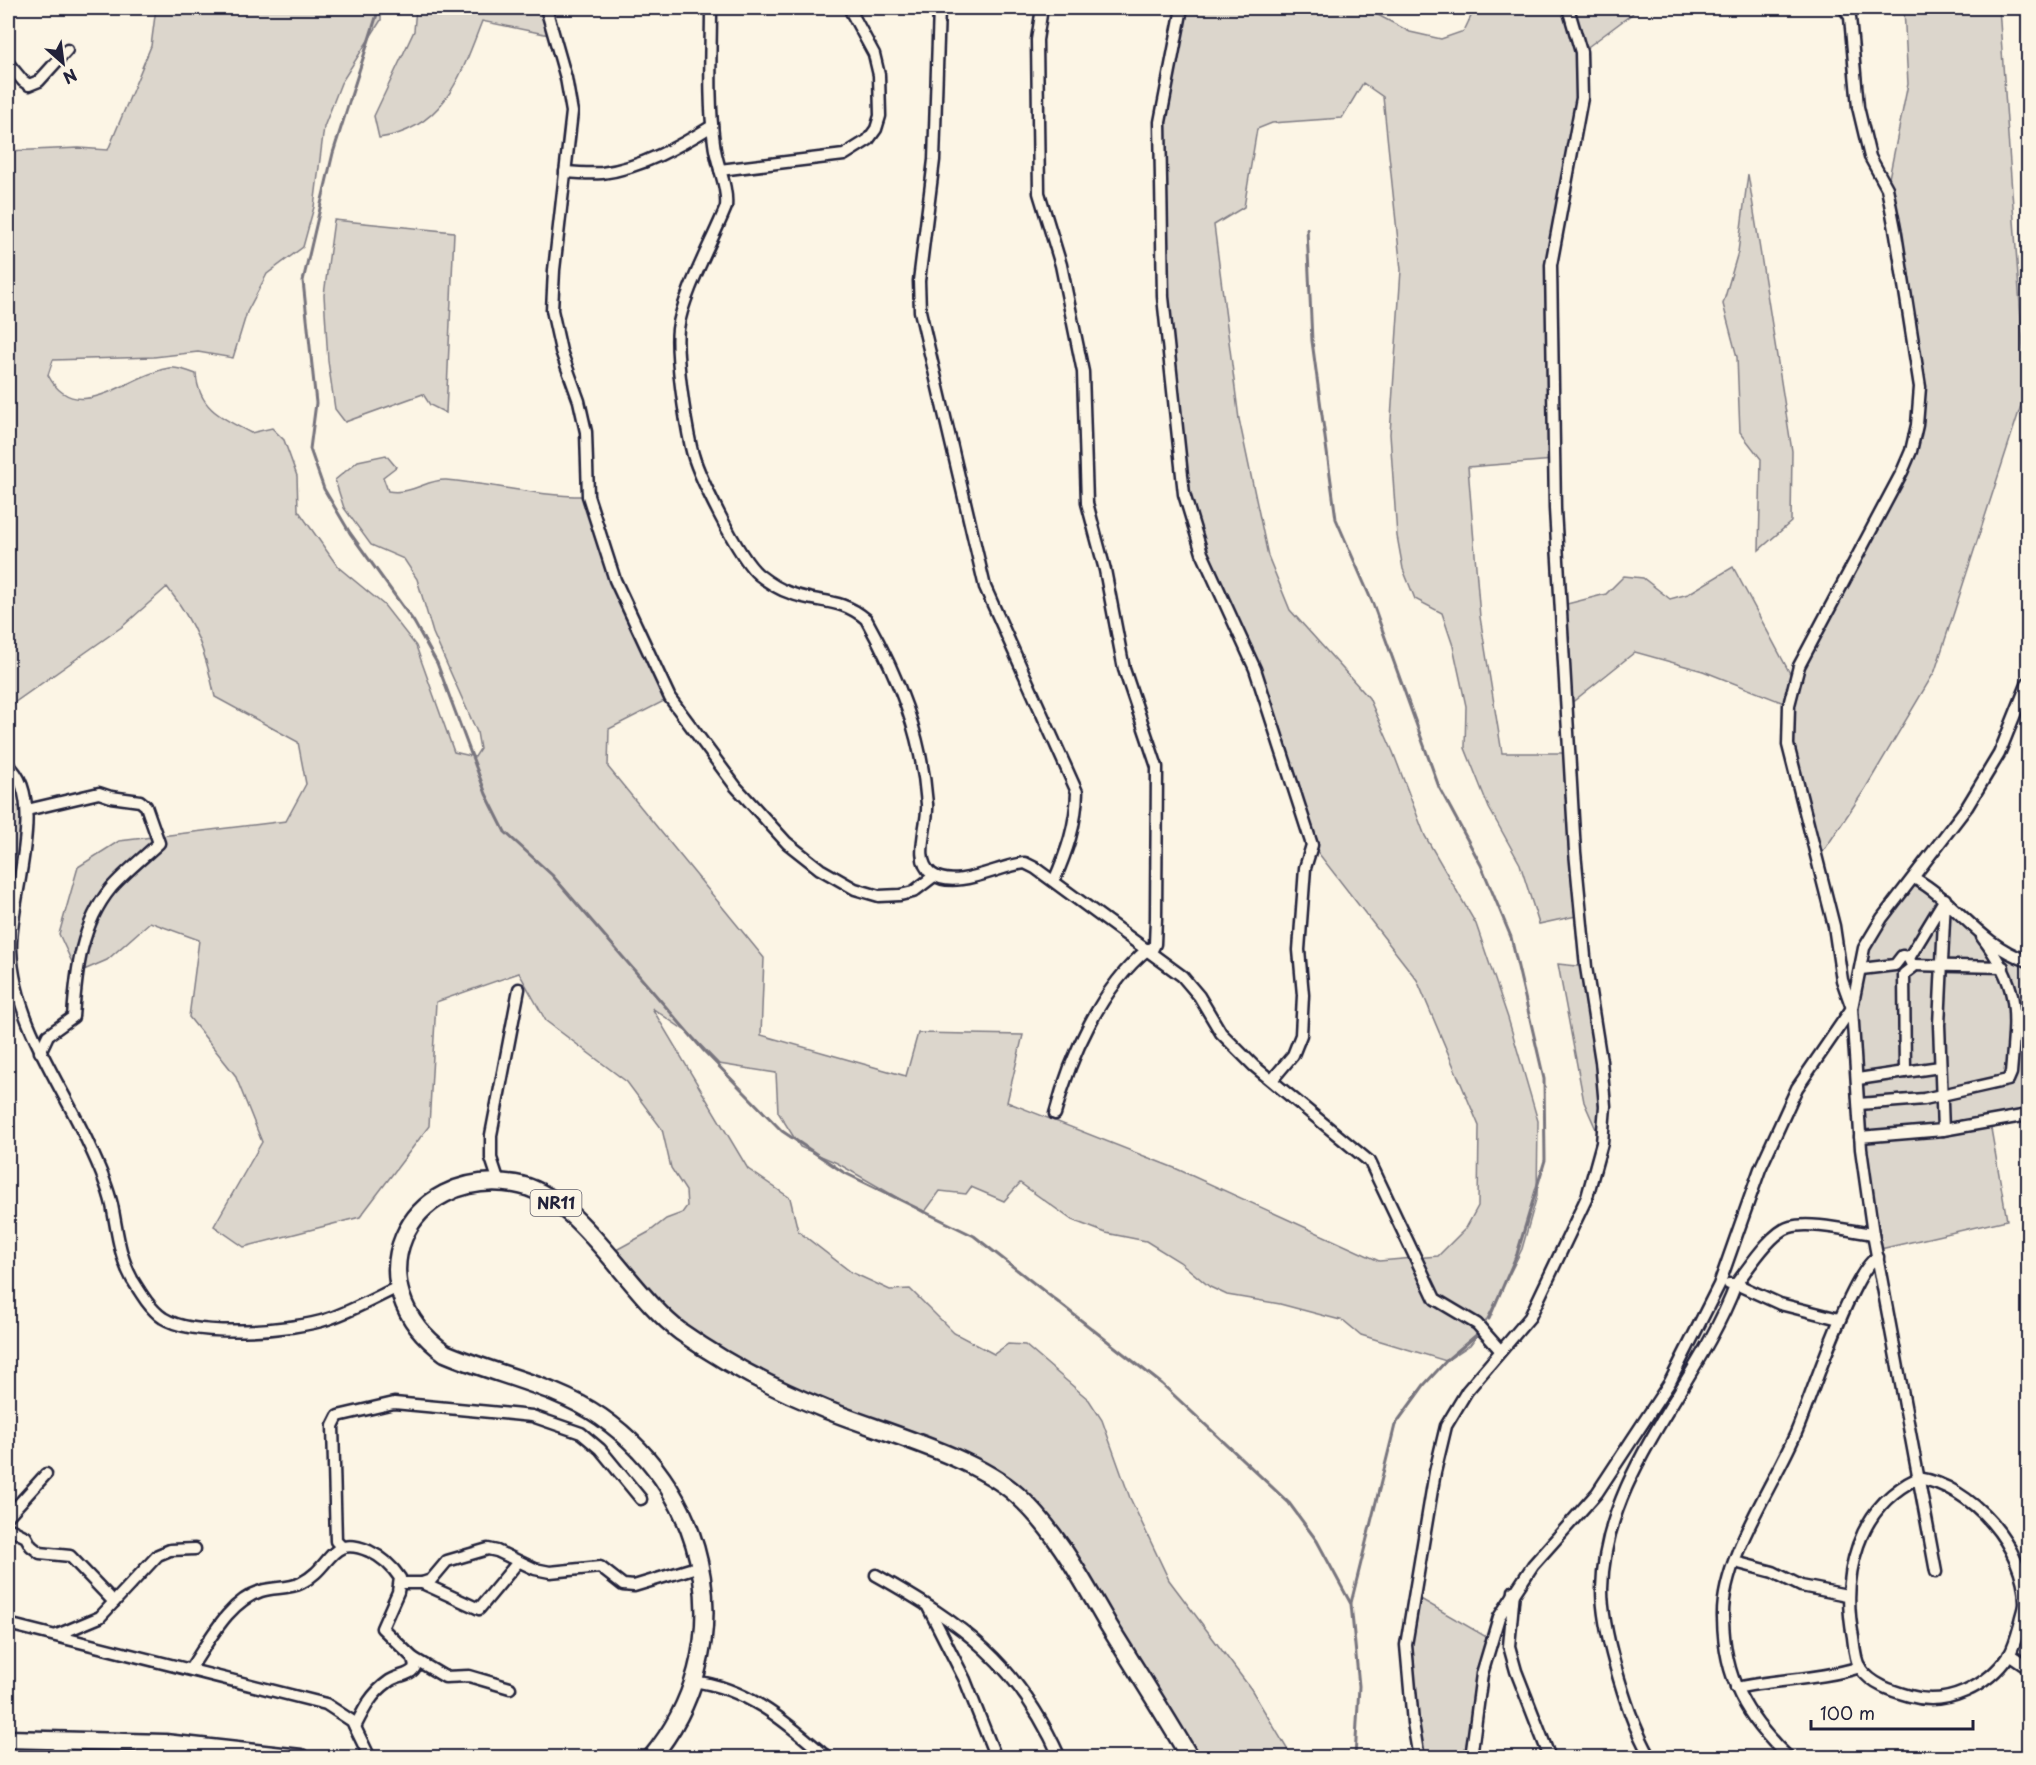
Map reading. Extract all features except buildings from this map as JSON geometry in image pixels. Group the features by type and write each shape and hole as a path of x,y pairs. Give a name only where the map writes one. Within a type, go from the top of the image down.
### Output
{"highway":[{"name":"NR11","path":"651,1758 673,1729 703,1650 705,1623 696,1542 672,1491 645,1456 602,1418 575,1401 480,1368 445,1353 429,1342 403,1307 398,1287 398,1251 412,1222 443,1195 464,1186 499,1182 518,1184 532,1189 576,1219 658,1313 744,1372 821,1408 969,1466 1015,1493 1038,1516 1074,1567 1190,1758"},
{"path":"8,1739 67,1738 165,1743 255,1755 301,1758"}],"street":[{"path":"546,8 566,78 572,112 552,310 561,351 579,401 586,432 588,496 615,580 669,696 736,787 787,843 820,868 855,889 879,896 900,896 913,892 934,876"},
{"path":"711,8 712,126 727,195 726,207 684,306 678,328 678,349 691,449 739,551 756,573 791,594 837,602 854,609 866,619 916,731 928,807 922,858 927,870 934,876 961,879 1025,864 1054,881 1182,976 1200,996 1221,1033 1272,1080 1370,1162 1435,1299 1477,1324 1500,1350"},
{"path":"720,170 844,155 868,140 876,129 880,116 879,75 874,54 849,8"},
{"path":"939,8 934,160 919,281 920,311 985,586 1077,792 1075,825 1070,845 1054,881"},
{"path":"1042,8 1037,40 1039,193 1061,265 1083,372 1087,503 1105,570 1124,669 1157,767 1155,944 1150,951 1133,961 1112,988 1066,1074 1055,1114"},
{"path":"1182,8 1160,123 1163,297 1184,494 1202,553 1255,669 1312,844 1305,868 1299,950 1303,995 1301,1035 1293,1055 1272,1080"},
{"path":"1419,1758 1413,1723 1406,1645 1435,1472 1446,1426 1456,1407 1500,1350 1530,1317 1587,1197 1602,1143 1605,1106 1601,1061 1586,967 1575,852 1555,509 1551,265 1582,98 1581,52 1568,8"},
{"path":"1844,8 1850,17 1858,107 1870,157 1887,188 1920,387 1917,425 1911,451 1803,658 1789,705 1788,744 1834,926 1842,980 1852,1008 1860,1137 1873,1234 1936,1572"},
{"path":"8,63 29,85 39,81 67,50"},
{"path":"565,172 603,173 650,159 684,143 712,126"},
{"path":"1471,1758 1482,1674 1499,1617 1514,1591 1597,1493 1670,1382 1719,1284 1760,1169 1797,1088 1852,1008 1864,948 1882,918 1967,807 1999,754 2028,682"},
{"path":"8,765 22,782 27,810 11,950 23,1013 40,1053 79,1122 112,1205 119,1245 132,1278 153,1310 175,1324 201,1329 233,1331 296,1327 346,1312 398,1287"},
{"path":"27,810 99,793 140,801 146,806 159,843 111,889 91,923 80,956 73,1017 48,1035 40,1053"},
{"path":"1859,1104 1924,1098 2008,1080 2011,1073 2014,995 2003,967 1982,937 1936,890 1914,878"},
{"path":"1905,1072 1904,974 1909,972 1911,961 1945,899"},
{"path":"1943,1130 1940,1067 1940,966 1945,899"},
{"path":"1982,937 2028,961"},
{"path":"1861,969 1895,964 1902,956 1911,961 1940,966 2003,967"},
{"path":"499,1182 491,1158 491,1135 519,989"},
{"path":"1858,1079 1940,1067"},
{"path":"1860,1137 1943,1130 2028,1115"},
{"path":"1651,1758 1630,1715 1604,1617 1605,1568 1613,1526 1629,1485 1654,1433 1727,1307 1736,1284 1769,1243 1790,1226 1873,1234"},
{"path":"1789,1758 1763,1733 1736,1688 1723,1619 1724,1593 1752,1520 1797,1431 1839,1319 1867,1264 1878,1257"},
{"path":"1719,1284 1736,1284 1780,1304 1839,1319"},
{"path":"342,1547 336,1541 333,1426 338,1416 394,1403 532,1416 581,1433 600,1449 641,1499"},
{"path":"8,1516 46,1474"},
{"path":"1918,1478 1939,1481 1975,1506 1999,1531 2019,1568 2025,1604 2009,1654 1990,1676 1948,1698 1922,1699 1883,1688 1860,1667 1848,1612 1847,1595 1853,1559 1868,1525 1887,1497 1918,1478"},
{"path":"8,1528 20,1533 40,1553 70,1556 114,1602"},
{"path":"190,1669 234,1607 247,1597 262,1591 300,1584 327,1563 334,1552 348,1544 384,1559 397,1573 400,1583 382,1628 413,1658 445,1677 470,1676 510,1688"},
{"path":"57,1635 100,1617 158,1555 170,1550 195,1549"},
{"path":"400,1583 423,1583 431,1580 447,1561 488,1549 535,1569 550,1572 600,1567 623,1585 634,1586 700,1566"},
{"path":"423,1583 479,1609 518,1562"},
{"path":"1736,1562 1773,1572 1801,1586 1837,1595 1847,1595"},
{"path":"876,1575 952,1620 1001,1664 1020,1687 1060,1758"},
{"path":"1514,1591 1509,1646 1516,1671 1550,1758"},
{"path":"928,1606 960,1671 996,1758"},
{"path":"8,1624 326,1704 343,1713 355,1727 370,1758"},
{"path":"2009,1654 2028,1667"},
{"path":"355,1727 375,1693 397,1676 414,1670 413,1658"},
{"path":"1736,1688 1756,1683 1806,1680 1860,1667"},
{"path":"693,1681 720,1684 770,1711 830,1758"},
{"path":"52,1758 67,1738"}],"shaded area":[{"path":"156,8 381,8 381,20 341,83 324,127 314,207 303,247 267,274 247,312 233,358 198,352 154,357 53,360 48,375 60,390 73,398 88,398 104,394 153,372 169,368 179,369 196,374 202,396 207,404 222,417 251,433 272,428 284,440 297,476 298,510 338,567 384,605 416,646 454,752 475,757 480,749 477,732 433,633 417,579 404,559 371,545 344,508 335,480 358,461 386,455 396,467 383,477 388,491 405,491 439,480 446,480 552,494 588,496 597,528 670,698 609,729 608,767 764,958 761,1035 906,1076 918,1033 1023,1035 1007,1102 1177,1169 1379,1261 1438,1256 1466,1228 1478,1206 1479,1126 1417,980 1312,845 1255,669 1191,518 1163,297 1160,122 1182,8 1379,8 1378,15 1410,32 1441,39 1464,31 1475,8 1636,8 1632,14 1581,52 1582,98 1551,265 1554,460 1468,467 1480,617 1502,753 1568,753 1581,915 1539,924 1520,864 1489,808 1465,748 1466,706 1453,646 1442,613 1415,599 1403,569 1397,536 1390,434 1401,270 1383,97 1363,83 1342,118 1272,123 1257,129 1244,207 1214,225 1239,419 1268,556 1290,610 1369,698 1393,752 1425,836 1476,924 1508,1018 1538,1121 1537,1196 1522,1249 1482,1329 1470,1345 1446,1361 1361,1335 1344,1321 1280,1304 1227,1295 1210,1287 1180,1262 1146,1241 1106,1233 1072,1220 1020,1183 1004,1201 971,1187 966,1194 940,1191 924,1213 837,1163 800,1147 778,1112 776,1073 719,1064 690,1034 652,1008 748,1169 790,1198 798,1231 851,1272 890,1290 910,1289 954,1333 994,1354 1008,1344 1025,1345 1089,1400 1102,1420 1130,1498 1169,1580 1251,1689 1292,1757 1190,1757 1156,1702 1015,1493 821,1408 681,1331 607,1255 649,1232 666,1219 682,1213 687,1206 686,1191 671,1168 662,1129 627,1082 546,1021 519,973 436,1002 429,1126 360,1217 244,1247 214,1226 262,1142 235,1075 189,1017 199,940 150,922 107,960 77,973 59,934 78,867 119,841 286,821 306,784 298,742 215,697 198,639 185,613 167,587 123,626 8,707 8,151 79,148 108,150 151,46"},
{"path":"416,8 546,8 554,36 482,21 457,80 435,112 420,124 401,133 379,138 374,116 414,31"},
{"path":"1904,8 1999,8 2026,390 1935,671 1865,789 1817,861 1795,780 1789,705 1703,671 1635,652 1565,708 1559,606 1606,594 1624,576 1643,578 1670,599 1688,594 1733,567 1794,681 1902,472 1920,387 1887,188 1908,84"},
{"path":"1748,174 1792,451 1791,522 1759,550 1761,459 1740,432 1737,357 1723,304 1738,252"},
{"path":"334,220 454,232 446,413 430,405 423,394 345,422 335,409 328,361 324,295"},
{"path":"27,806 8,956 8,807"},
{"path":"1909,876 1969,925 2028,961 2028,1115 1990,1123 2007,1220 1876,1250 1852,1008 1879,915"},
{"path":"1558,964 1586,967 1601,1061 1602,1143 1584,1102"},
{"path":"1412,1594 1490,1639 1479,1673 1464,1757 1419,1757 1405,1660"}],"waterway":[{"path":"379,8 333,153 303,281 316,403 310,449 324,489 350,533 414,622 437,663 486,794 505,832 552,875 704,1051 782,1131 843,1172 974,1236 1162,1384 1289,1503 1317,1541 1351,1604 1359,1686 1355,1758"},
{"path":"1307,229 1312,341 1336,519 1373,604 1439,787 1481,865 1511,937 1544,1079 1545,1160 1517,1254 1489,1319"},
{"path":"1351,1603 1395,1425 1424,1385 1448,1359 1480,1332"}]}
